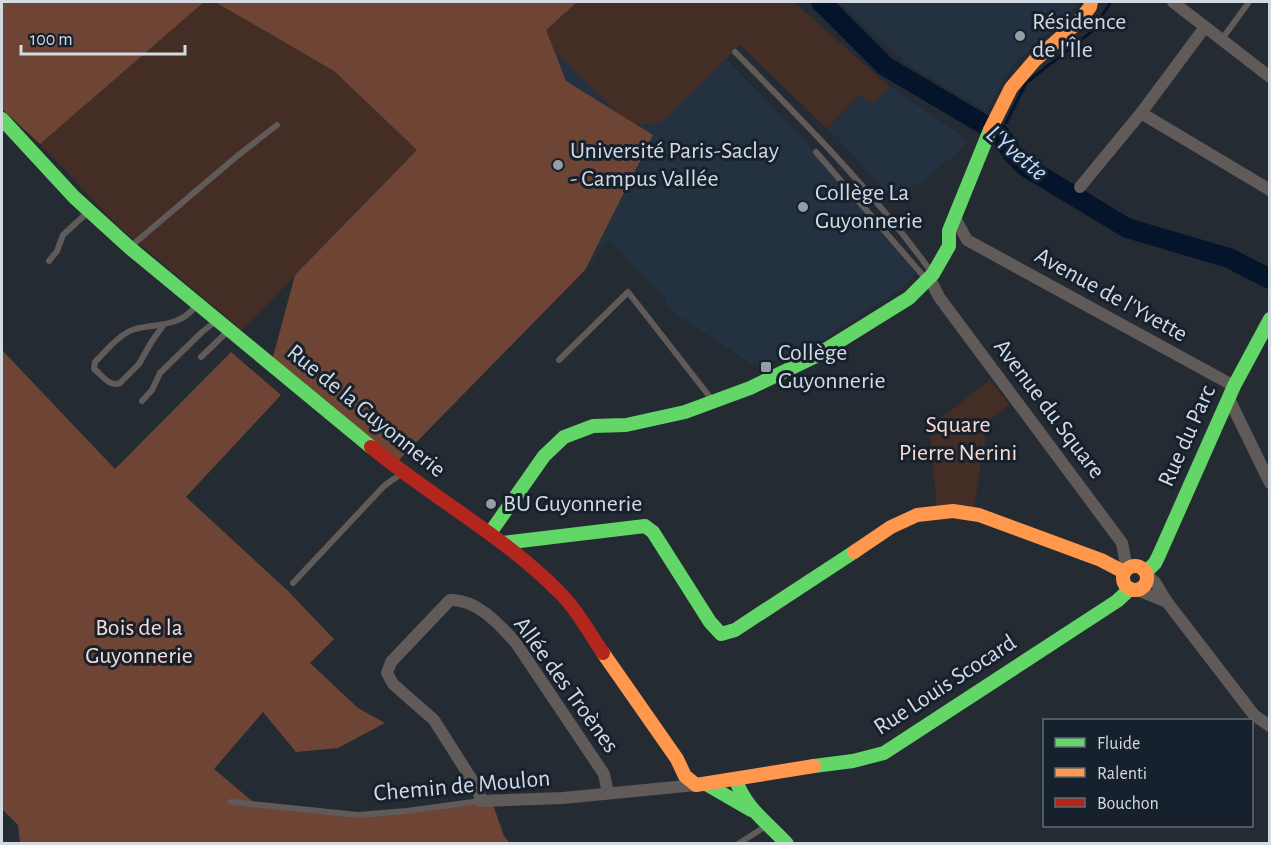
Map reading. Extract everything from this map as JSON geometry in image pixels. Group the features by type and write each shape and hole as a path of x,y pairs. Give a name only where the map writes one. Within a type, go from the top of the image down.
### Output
{"street":[{"path":"490,533 544,456 564,437 593,426 626,425 685,412 750,388 827,349 909,298 929,277 949,246 949,231 983,143 1011,88 1019,77 1078,22 1090,7 1091,2"},
{"path":"1173,2 1269,77"},
{"path":"1080,187 1141,113 1205,27"},
{"path":"1141,113 1269,190"},
{"name":"Rue de la Guyonnerie","path":"2,119 89,211 130,248 402,473 490,533 562,594 679,766 696,774 705,784 752,811 769,824 787,843"},
{"path":"949,246 968,240 955,218"},
{"name":"Avenue de l'Yvette","path":"968,240 1231,392"},
{"name":"Avenue du Square","path":"929,277 939,297 1122,543 1126,571"},
{"name":"Rue du Parc","path":"1147,574 1159,555 1231,392 1269,319"},
{"path":"1231,392 1269,483"},
{"path":"503,543 645,526 653,532 710,622 721,634 735,630 891,527 917,515 952,511 979,515 1126,571"},
{"path":"1167,602 1125,585 1123,579 1126,571 1137,566 1155,582 1167,602 1254,715 1269,726"},
{"path":"1133,590 1143,588 1147,583 1147,574"},
{"name":"Rue Louis Scocard","path":"705,784 864,759 884,753 1133,590"},
{"name":"Allée des Troènes","path":"480,801 479,790 434,720 393,684 387,673 391,662 450,600 462,600 476,608 500,625 516,643 604,774 608,793"},
{"path":"676,787 679,766"},
{"path":"736,780 744,801 752,811"},
{"name":"Chemin de Moulon","path":"480,801 563,798 705,784"}],"lane":[{"path":"1221,40 1249,2"},
{"path":"735,52 796,113 905,234 929,277"},
{"path":"130,248 277,125"},
{"path":"816,152 929,277"},
{"path":"49,261 63,235 89,211"},
{"path":"559,360 628,292 713,401"},
{"path":"163,326 152,340 139,364 116,386 94,369 95,362 122,336 134,329 163,326 183,317 198,303"},
{"path":"142,401 152,390 160,373 218,319"},
{"path":"201,357 230,329"},
{"path":"293,583 384,486 402,473"},
{"name":"Chemin de Moulon","path":"231,802 358,815 480,801"},
{"path":"738,843 769,824"}],"shaded area":[{"path":"837,2 1081,2 1015,62 985,111 909,65"},
{"path":"315,34 740,45 726,59 805,140 916,273 902,288 818,343 781,359 755,366 674,313 666,305 665,298 609,240 587,267"},
{"path":"890,87 970,141 918,186 916,183 905,192 902,189 891,198 837,137 827,129 859,95 872,103"}],"green space":[{"path":"2,2 204,2 40,144 2,109"},
{"path":"204,2 215,2 334,71 418,150 242,330 120,228 40,144"},
{"path":"215,2 577,2 546,30 566,81 653,135 585,270 398,461 273,357 295,275 417,150 334,71"},
{"path":"574,2 794,2 890,87 872,103 859,95 827,129 740,45 662,122 630,126 539,35"},
{"name":"Bois de la Guyonnerie","path":"2,350 115,469 231,352 281,395 186,497 288,591 334,639 310,663 358,708 385,723 338,748 296,752 263,712 214,769 257,805 358,815 492,802 504,836 510,843 20,843 18,825 2,809"},
{"name":"Square Pierre Nerini","path":"990,380 1009,405 988,421 974,508 937,507 929,427"}],"waterway":[{"name":"L'Yvette","path":"821,2 885,66 1000,134 1012,153 1026,167 1127,228 1229,258 1270,279"},
{"path":"1006,123 1026,83 1091,32 1111,2"}],"traffic: fast":[{"path":"2,119 74,197 130,248 371,447"},
{"path":"490,533 544,456 564,437 593,426 626,425 685,412 750,388 814,357 909,298 933,274 949,246 949,231 990,130"},
{"path":"1146,572 1159,555 1234,386 1270,319"},
{"path":"503,543 645,526 653,532 710,622 721,634 735,630 854,552"},
{"path":"814,766 853,761 884,753 1117,601 1130,589"},
{"path":"736,780 751,807 787,844"},
{"path":"706,784 751,810"}],"traffic: slow":[{"path":"990,130 1011,88 1035,60 1078,22 1090,7 1091,2"},
{"path":"854,552 891,527 917,515 953,511 979,515 1101,560 1124,572"},
{"path":"1135,566 1144,569 1147,578 1144,587 1135,590 1126,587 1123,578 1126,569 1135,566"},
{"path":"603,653 677,759 685,776 696,785 814,766"}],"traffic: jam":[{"path":"371,447 492,535 538,572 572,606 603,653"}],"place":[{"name":"Résidence de l'Île","path":"1020,36"},
{"name":"Université Paris-Saclay - Campus Vallée","path":"558,165"},
{"name":"Collège La Guyonnerie","path":"803,207"},
{"name":"Collège Guyonnerie","path":"766,367"},
{"name":"BU Guyonnerie","path":"491,504"}]}
